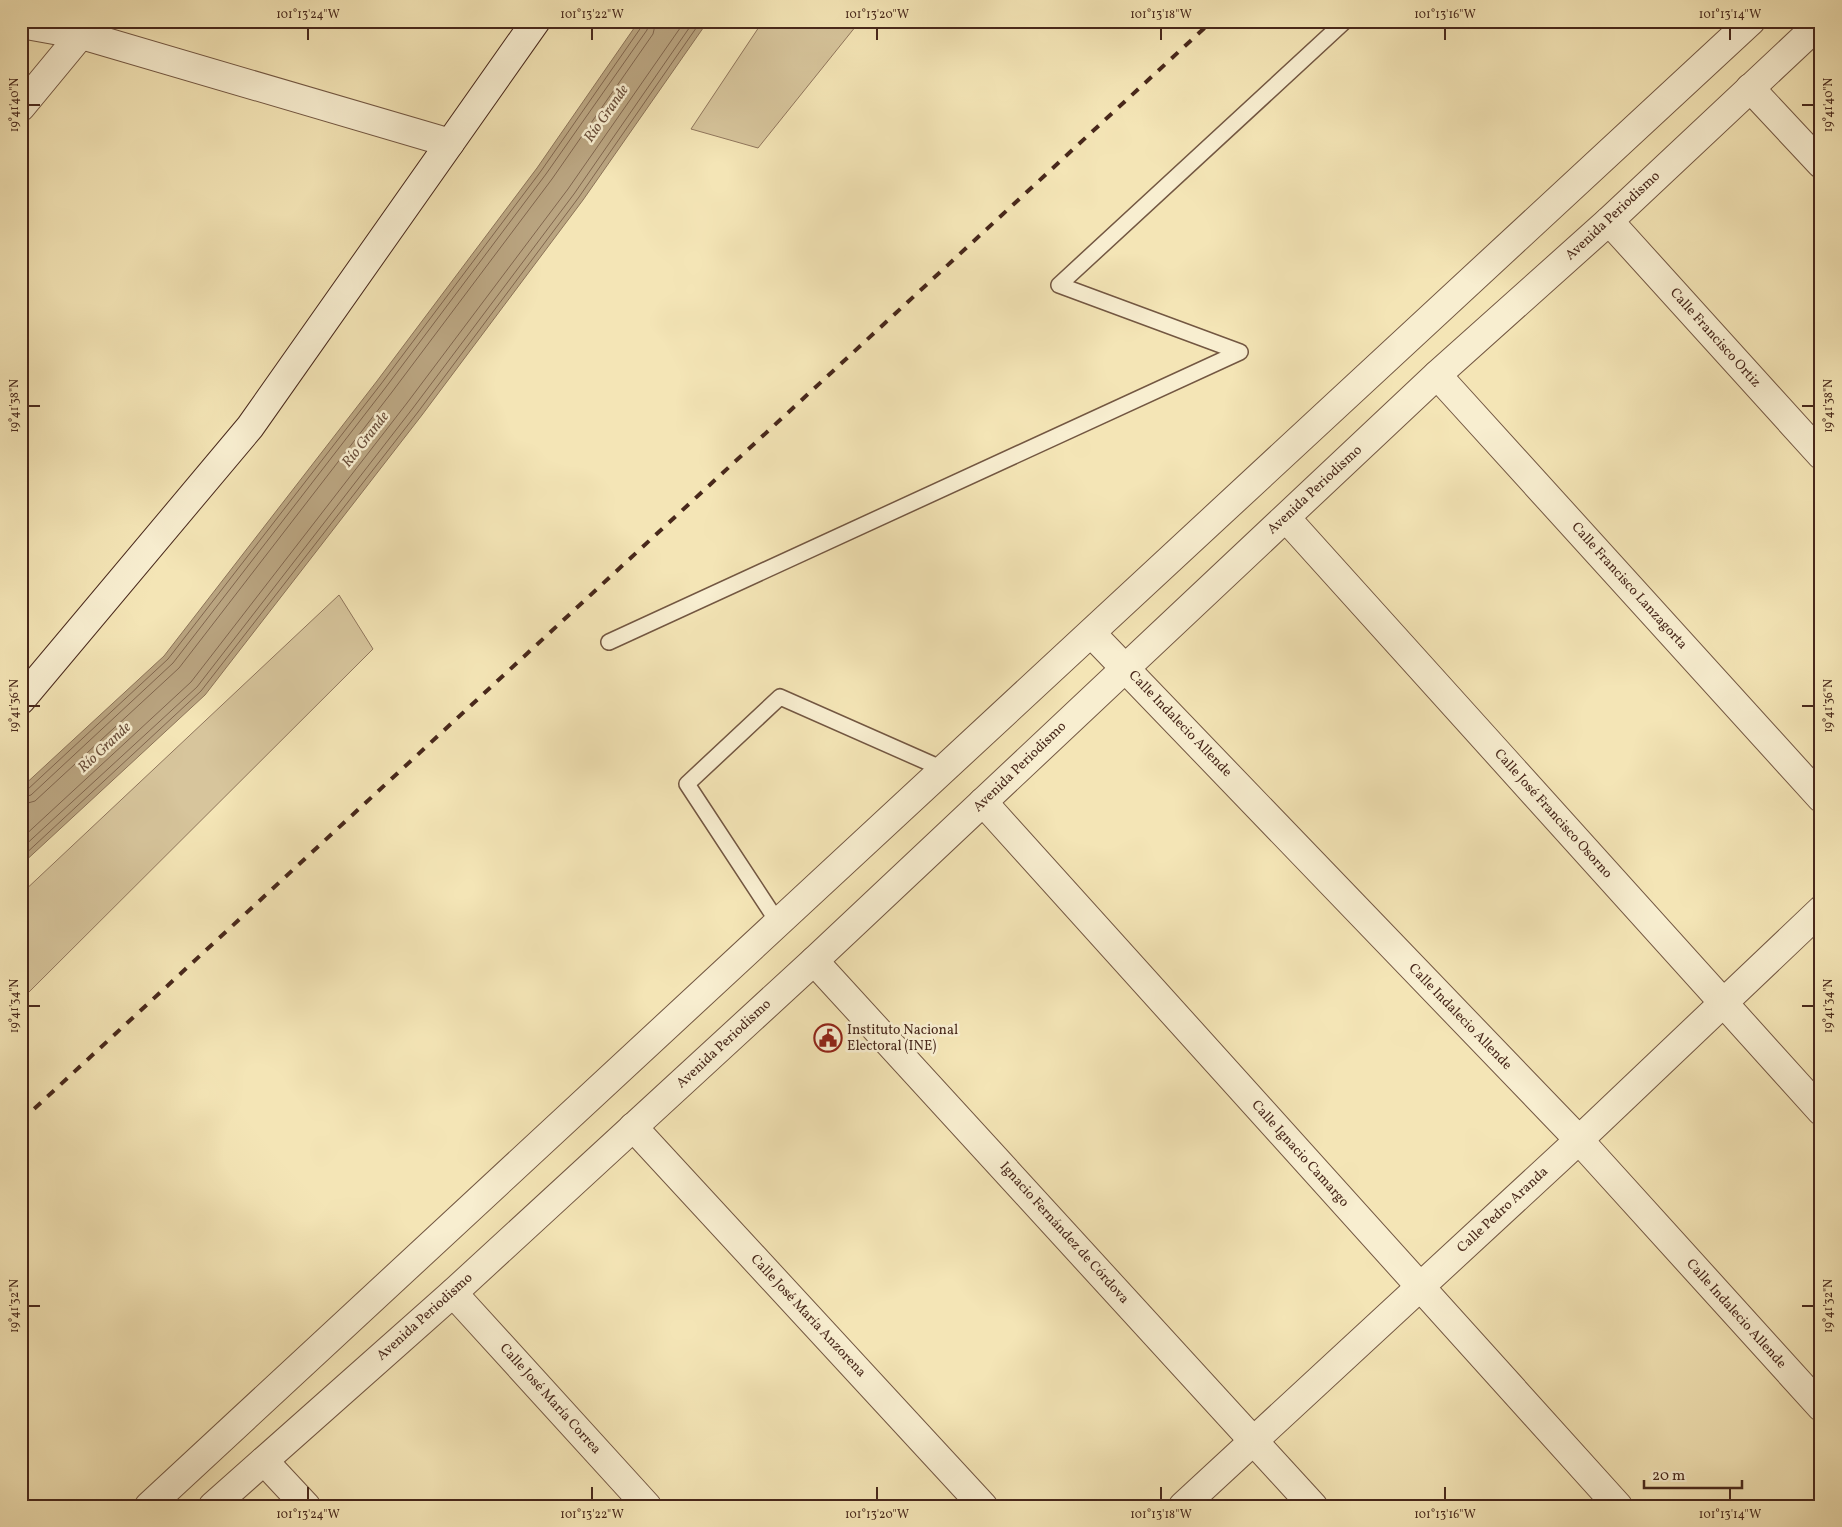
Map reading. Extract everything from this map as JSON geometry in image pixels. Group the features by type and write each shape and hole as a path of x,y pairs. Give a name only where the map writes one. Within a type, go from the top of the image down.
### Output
{"street":[{"path":"21,700 250,427 536,21"},
{"path":"149,1506 777,921 1092,634 1751,21"},
{"name":"Avenida Periodismo","path":"213,1506 453,1292 814,961 1437,375 1609,221 1821,22"},
{"path":"21,24 87,28 450,143"},
{"path":"21,107 87,28"},
{"path":"1750,88 1821,164"},
{"name":"Calle Francisco Ortiz","path":"1609,221 1821,455"},
{"name":"Calle Francisco Lanzagorta","path":"1437,375 1821,798"},
{"name":"Calle José Francisco Osorno","path":"1286,518 1821,1111"},
{"name":"Calle Indalecio Allende","path":"1092,634 1578,1140 1821,1408"},
{"name":"Calle Ignacio Camargo","path":"983,802 1618,1506"},
{"name":"Calle Pedro Aranda","path":"1183,1506 1578,1140 1821,910"},
{"name":"Ignacio Fernández de Córdova","path":"814,961 1313,1506"},
{"name":"Calle José María Anzorena","path":"633,1127 983,1506"},
{"name":"Calle José María Correa","path":"453,1292 647,1506"},
{"path":"264,1461 306,1506"}],"lane":[{"path":"609,642 1240,352 1059,285 1345,21"},
{"path":"777,921 687,784 780,697 943,769"}],"shaded area":[{"path":"763,21 860,21 758,148 691,129"},
{"path":"339,595 373,649 21,1000 21,894"}],"water":[{"name":"Río Grande","path":"639,21 708,21 583,200 422,415 205,695 21,865 21,788 164,656 377,381 537,168"}],"railway":[{"path":"21,1121 1212,21"}],"place":[{"name":"Instituto Nacional Electoral (INE)","path":"828,1038"}]}
